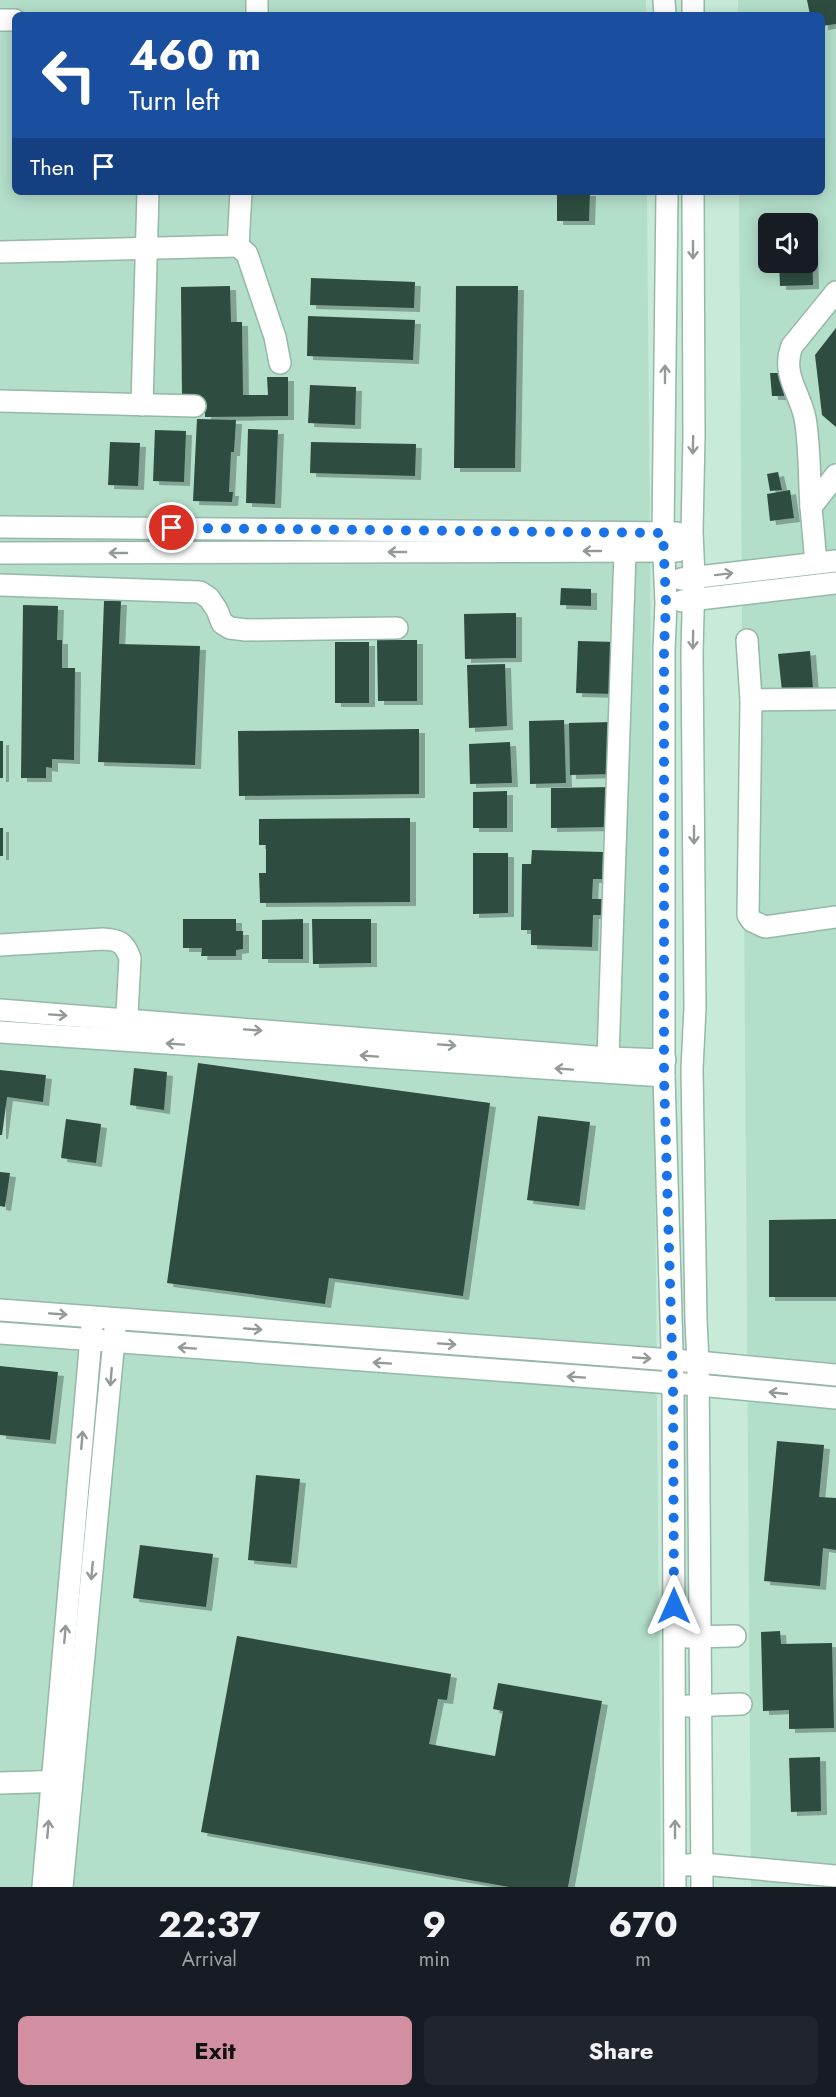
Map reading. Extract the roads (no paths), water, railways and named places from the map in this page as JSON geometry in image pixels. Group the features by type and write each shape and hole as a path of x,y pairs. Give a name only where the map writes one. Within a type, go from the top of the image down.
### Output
{"street":[{"path":"142,405 148,195"},
{"path":"238,246 242,195"},
{"path":"667,195 663,542 666,580 664,1068 673,1360 675,1876 702,1864 836,1876"},
{"path":"693,195 692,541 695,1008 692,1069 698,1362 702,1887"},
{"path":"0,252 238,246 247,254 275,337 280,363"},
{"path":"666,580 826,562 811,507 805,419 790,380 790,354 792,346 836,292"},
{"path":"0,401 195,406"},
{"path":"811,507 836,475"},
{"path":"0,527 692,541"},
{"path":"0,553 625,552 663,542"},
{"path":"608,1058 625,552"},
{"path":"666,603 836,583"},
{"path":"0,585 200,592 209,598 222,623 230,628 246,630 397,627"},
{"path":"747,640 751,700 748,915 752,921 765,927 836,917"},
{"path":"751,700 836,699"},
{"path":"0,945 116,940 126,947 130,958 126,1030"},
{"path":"0,1010 126,1030 664,1068"},
{"path":"0,1032 126,1030 608,1058 664,1068"},
{"path":"0,1310 673,1360 836,1375"},
{"path":"62,1887 62,1782 92,1317"},
{"path":"43,1887 62,1782 116,1319"},
{"path":"0,1333 673,1385 698,1385 836,1398"},
{"path":"674,1638 735,1636"},
{"path":"675,1706 741,1704"},
{"path":"0,1783 62,1782"}]}
